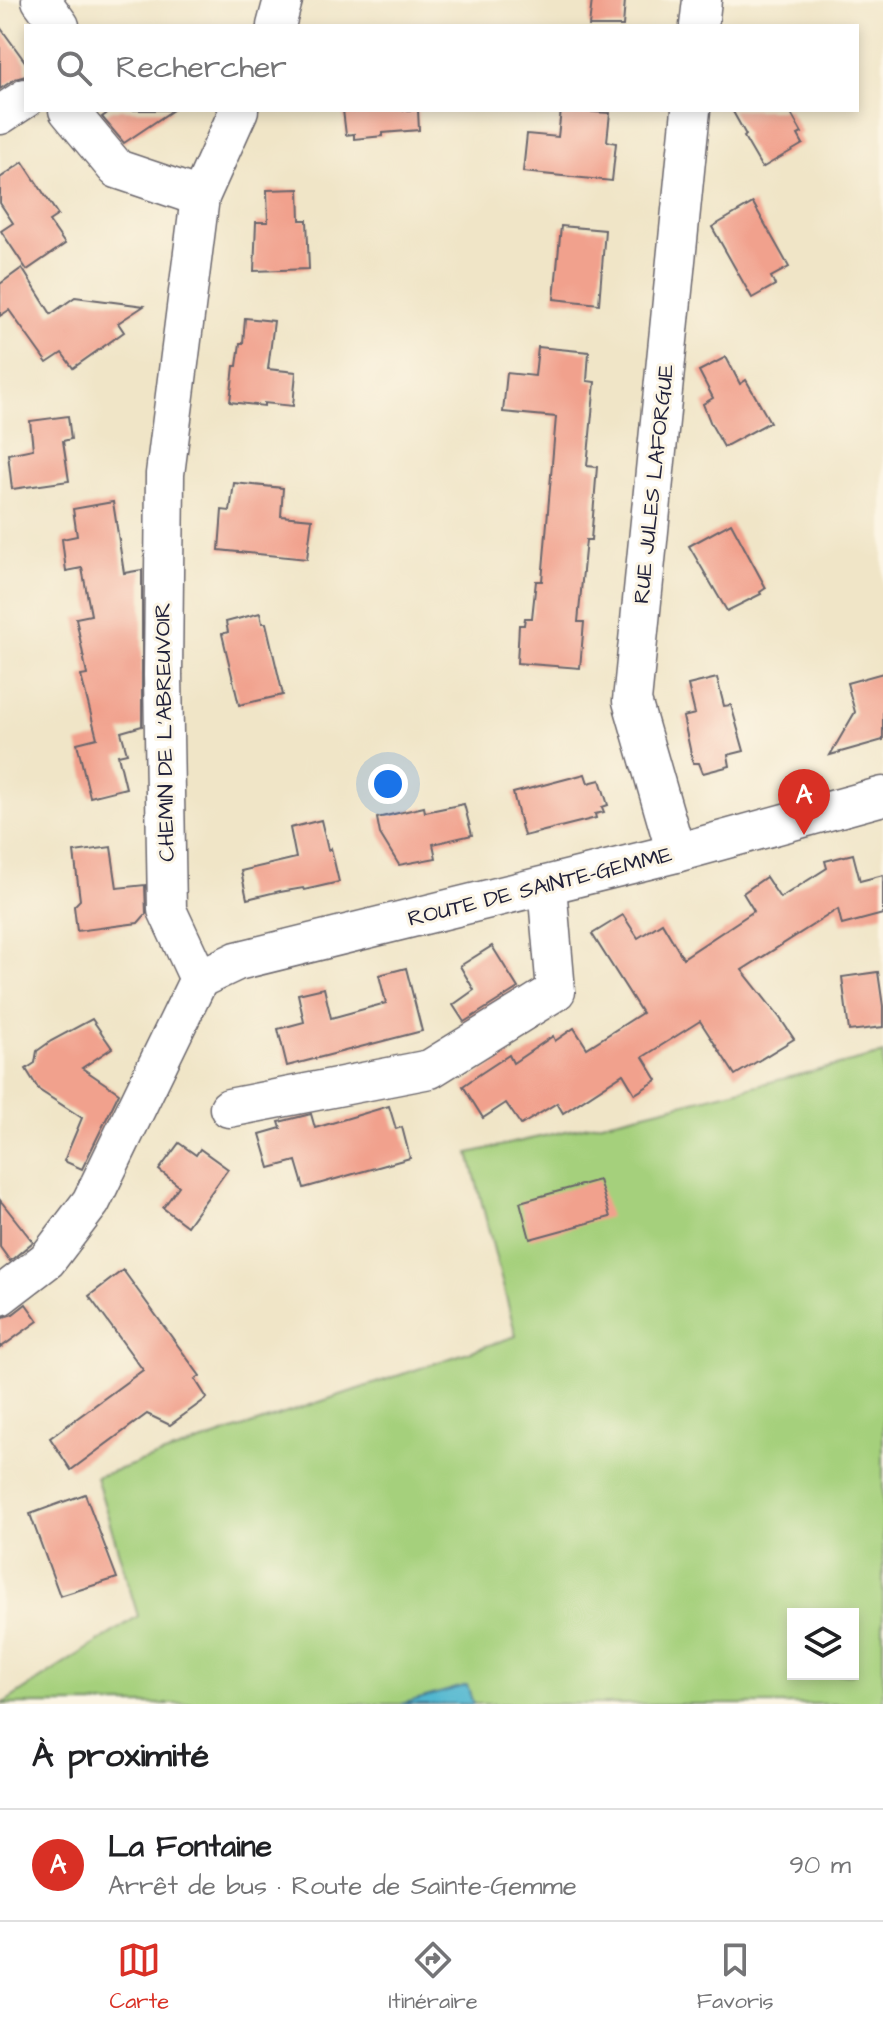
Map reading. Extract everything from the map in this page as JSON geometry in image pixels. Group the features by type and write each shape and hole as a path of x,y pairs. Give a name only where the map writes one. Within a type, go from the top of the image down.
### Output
{"street":[{"path":"41,0 59,24"},
{"path":"277,24 283,0"},
{"path":"699,24 702,0"},
{"path":"0,115 24,99"},
{"path":"70,112 117,169 200,197"},
{"name":"CHEMIN DE L'ABREUVOIR","path":"199,979 167,910 163,659 165,474 200,197 238,112"},
{"name":"RUE JULES LAFORGUE","path":"676,853 632,701 691,112"},
{"name":"ROUTE DE SAINTE-GEMME","path":"199,979 237,961 547,886 883,796"},
{"path":"229,1108 430,1069 556,991 547,886"},
{"path":"0,1296 47,1260 91,1202 199,979"}],"green space":[{"path":"883,1054 883,1704 2,1704 138,1616 96,1477 516,1336 469,1153"}],"water":[{"path":"467,1685 473,1704 401,1704"}],"building":[{"path":"592,0 625,0 623,24 589,24"},
{"path":"0,27 24,60 24,77 0,89"},
{"path":"109,112 170,112 124,143 102,117"},
{"path":"343,112 418,112 419,130 354,139 354,134 346,135"},
{"path":"561,112 610,113 607,141 616,143 612,181 523,172 527,134 558,137"},
{"path":"733,112 790,112 802,133 798,135 803,144 762,168 744,137 746,135"},
{"path":"23,162 58,215 49,221 65,244 27,270 1,231 13,223 0,203 0,178"},
{"path":"299,189 300,220 307,220 309,269 254,271 256,222 268,222 267,190"},
{"path":"753,203 789,267 771,277 775,285 752,298 712,227"},
{"path":"561,226 605,230 599,304 554,299"},
{"path":"22,268 51,314 75,297 144,306 118,323 124,332 73,368 62,353 47,363 9,310 0,316 0,284"},
{"path":"245,318 274,321 268,369 296,372 293,406 230,402 234,366 237,366 240,343 243,343"},
{"path":"538,347 589,352 587,381 595,382 587,466 597,467 591,540 586,540 578,622 584,622 580,668 517,663 519,625 524,625 525,618 532,618 536,581 542,581 556,417 503,412 507,373 535,376"},
{"path":"726,357 740,384 746,380 770,422 724,447 703,404 713,398 699,371"},
{"path":"68,416 71,439 63,441 69,481 12,489 8,454 33,449 30,421"},
{"path":"234,483 283,488 281,516 312,519 307,559 219,550 222,510 230,511"},
{"path":"113,502 124,573 142,570 142,726 121,732 127,753 118,755 126,788 90,797 77,743 97,738 81,676 87,675 76,618 91,615 82,568 66,571 62,539 77,536 73,509"},
{"path":"731,523 766,588 761,594 727,611 689,546"},
{"path":"260,613 262,623 266,623 283,695 239,705 222,634 228,632 226,622"},
{"path":"883,673 883,740 830,755 855,712 847,683"},
{"path":"717,678 724,706 731,705 744,751 728,755 730,766 703,773 699,763 693,763 683,717 695,714 688,685"},
{"path":"585,774 588,783 600,780 608,805 602,807 604,812 595,814 596,818 524,836 513,793"},
{"path":"464,804 472,835 433,844 436,858 399,865 380,834 377,818 424,807 425,812"},
{"path":"321,820 339,882 247,899 241,871 296,858 290,828"},
{"path":"111,847 117,888 145,885 146,914 138,923 77,931 74,906 80,900 74,852"},
{"path":"853,854 860,881 883,875 883,914 842,925 838,909 742,970 794,1039 735,1075 700,1021 643,1057 657,1080 635,1094 623,1074 563,1113 557,1103 521,1125 506,1103 483,1118 463,1086 480,1074 509,1055 513,1063 553,1036 555,1041 574,1028 587,1048 642,1013 592,934 623,915 638,938 662,923 683,958 754,911 743,893 766,877 780,898 827,868 825,861"},
{"path":"492,946 518,988 464,1022 453,1005 474,990 460,966"},
{"path":"406,968 422,1031 287,1066 278,1029 304,1022 298,994 324,988 331,1018 386,1003 379,975"},
{"path":"878,972 883,1027 849,1031 842,977"},
{"path":"92,1019 112,1048 82,1068 119,1093 82,1169 64,1161 82,1118 39,1090 26,1069 35,1063 37,1051"},
{"path":"389,1106 396,1129 402,1127 410,1158 304,1188 296,1161 270,1168 260,1134 281,1128 279,1122 311,1114 315,1128"},
{"path":"179,1143 196,1155 200,1149 228,1169 187,1226 163,1208 179,1186 159,1170"},
{"path":"599,1180 610,1217 530,1239 520,1202"},
{"path":"0,1200 33,1242 10,1261 0,1247"},
{"path":"123,1270 200,1376 195,1379 207,1398 170,1425 147,1414 71,1470 50,1438 143,1370 89,1296"},
{"path":"26,1304 38,1321 0,1348 0,1318 13,1314"},
{"path":"85,1494 117,1578 60,1596 30,1514"}],"place":[{"name":"La Fontaine","path":"804,835"}]}
